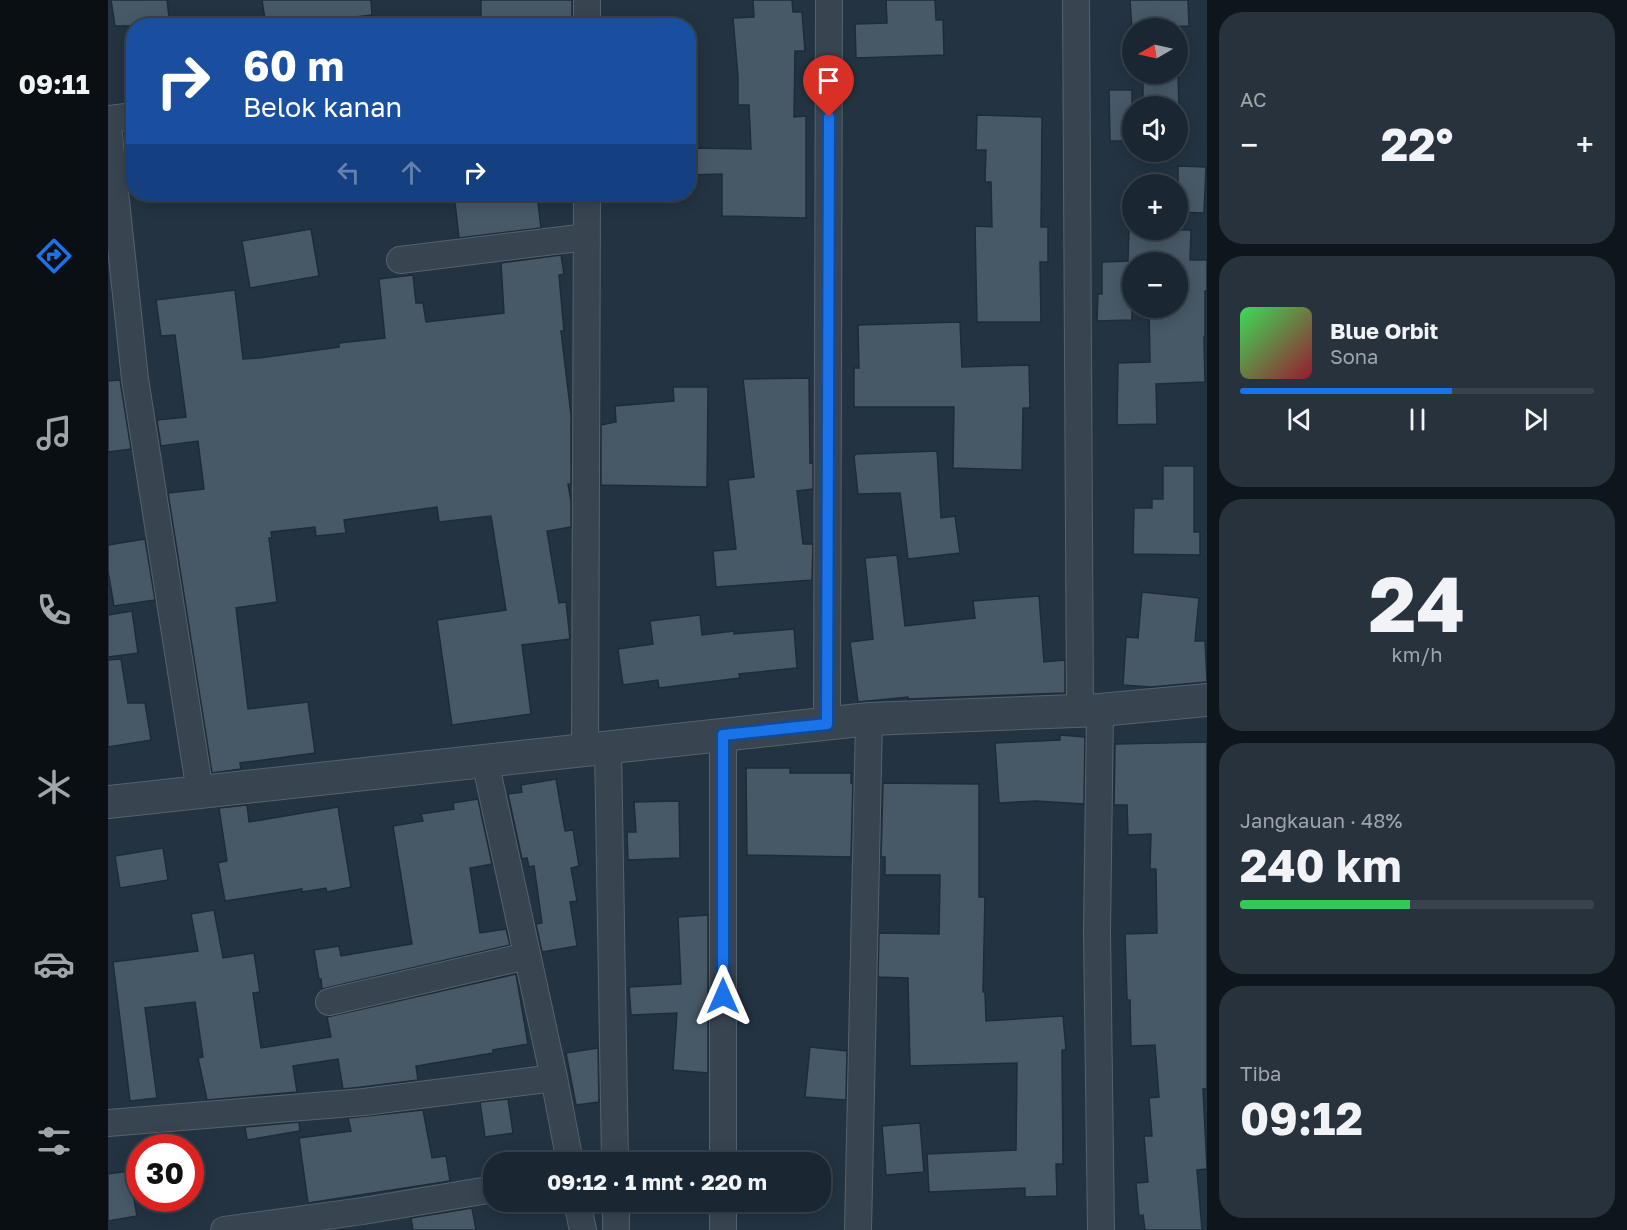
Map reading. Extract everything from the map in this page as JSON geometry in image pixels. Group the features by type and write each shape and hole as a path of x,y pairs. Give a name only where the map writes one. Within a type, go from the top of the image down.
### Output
{"street":[{"path":"587,0 587,18"},
{"path":"827,724 829,0"},
{"path":"1076,0 1090,710 1097,932 1101,1230"},
{"path":"108,119 126,117"},
{"path":"108,126 135,380 200,792"},
{"path":"587,201 597,749 615,1152"},
{"path":"400,260 587,237"},
{"path":"108,802 869,719 1090,710 1207,700"},
{"path":"858,1230 869,719"},
{"path":"723,735 723,1152"},
{"path":"485,761 568,1152"},
{"path":"329,1002 527,956"},
{"path":"108,1123 364,1102 554,1078"},
{"path":"224,1230 363,1211 483,1191"},
{"path":"580,1212 583,1230"},
{"path":"616,1212 616,1230"},
{"path":"723,1212 723,1230"}],"building":[{"path":"111,0 167,0 169,18 126,18 126,26 115,26"},
{"path":"262,0 371,0 372,15 347,18 265,18"},
{"path":"481,0 572,0 572,18 481,18"},
{"path":"753,0 792,0 793,12 802,12 805,51 795,51 794,117 806,116 806,218 722,216 722,174 696,175 696,148 751,149 749,105 738,105 733,18 754,17"},
{"path":"886,0 935,0 936,20 943,20 944,55 856,58 855,24 887,23"},
{"path":"1130,0 1188,0 1189,26 1188,18 1131,18"},
{"path":"1143,84 1178,84 1179,96 1143,96"},
{"path":"1109,90 1132,90 1132,96 1122,96 1122,141 1110,141"},
{"path":"977,115 1042,117 1041,227 1048,227 1048,262 1040,262 1041,322 977,322 975,226 992,227 991,182 985,182 986,150 976,150"},
{"path":"1178,166 1206,167 1204,213 1188,212 1188,174 1178,174"},
{"path":"455,201 538,201 541,228 459,238"},
{"path":"311,229 319,276 250,288 242,241"},
{"path":"1188,230 1191,230 1190,260 1207,260 1205,382 1156,384 1157,424 1117,425 1118,363 1150,362 1149,318 1188,318 1188,252 1128,252 1129,240 1188,240"},
{"path":"561,255 564,274 559,275 564,331 561,331 571,415 571,484 568,484 571,501 571,527 547,531 559,603 566,602 570,639 522,645 531,714 452,725 437,620 506,610 491,516 439,522 437,507 344,520 346,533 316,536 315,527 271,532 272,538 269,538 277,602 236,608 248,709 308,702 315,753 240,763 241,769 212,773 168,493 204,489 198,441 161,446 157,420 186,417 175,335 161,336 156,300 235,290 243,359 259,358 339,347 339,343 385,338 379,279 413,275 416,303 423,303 426,322 504,313 501,263"},
{"path":"1122,261 1122,318 1132,318 1132,320 1097,321 1098,294 1102,294 1102,262"},
{"path":"960,322 962,367 1029,365 1030,408 1023,408 1022,470 953,468 954,407 854,407 854,368 859,368 858,325"},
{"path":"809,378 810,463 813,462 813,489 797,491 803,544 813,544 812,580 716,587 713,551 736,549 728,480 754,477 743,379"},
{"path":"120,380 131,449 108,452 108,381"},
{"path":"673,387 708,387 707,487 601,485 601,425 616,422 615,406 674,401"},
{"path":"937,451 941,518 955,516 960,553 908,559 900,493 858,494 854,456 857,454"},
{"path":"1163,466 1194,466 1194,532 1200,532 1200,555 1133,554 1134,508 1152,508 1152,499 1163,499"},
{"path":"145,539 155,600 114,606 108,571 108,545"},
{"path":"897,555 905,626 975,618 973,601 1039,596 1044,662 1065,660 1065,693 908,699 908,697 858,702 850,642 873,639 865,558"},
{"path":"1142,592 1199,598 1195,641 1205,641 1207,682 1151,687 1123,685 1126,637 1138,638"},
{"path":"132,611 138,653 108,657 108,615"},
{"path":"700,615 702,635 734,631 734,634 794,629 797,668 739,674 740,678 659,688 658,680 623,685 618,649 653,644 650,621"},
{"path":"121,659 128,703 145,703 151,740 108,747 108,660"},
{"path":"1060,735 1085,737 1084,804 1036,801 999,803 995,743 1060,740"},
{"path":"1207,742 1207,1089 1203,1089 1207,1169 1197,1170 1202,1230 1145,1230 1143,1215 1139,1216 1136,1183 1148,1182 1144,1136 1152,1136 1149,1098 1159,1097 1155,1045 1131,1046 1125,934 1157,933 1156,869 1150,869 1151,834 1128,835 1127,805 1114,805 1115,744"},
{"path":"746,768 790,768 790,773 851,773 851,783 853,783 851,857 747,855"},
{"path":"556,779 565,831 573,830 579,866 571,868 577,901 570,902 577,946 542,952 536,924 542,923 534,866 529,867 527,858 522,859 508,794 522,792 521,785"},
{"path":"883,783 979,784 979,897 985,897 983,992 985,992 986,1021 1063,1016 1066,1050 1062,1050 1063,1164 1056,1164 1057,1196 1025,1197 1025,1188 929,1192 927,1154 1016,1150 1017,1063 910,1066 908,978 878,977 879,933 939,934 940,875 885,875 885,857 881,857"},
{"path":"478,799 492,864 470,868 480,933 506,929 510,945 322,989 314,950 339,946 341,956 412,944 393,826 423,821 421,814 454,809 453,803"},
{"path":"679,801 680,858 628,860 627,832 636,832 634,802"},
{"path":"247,805 249,822 338,807 351,887 327,892 326,888 302,892 302,889 225,901 218,863 227,861 219,808"},
{"path":"163,848 168,880 120,888 115,856"},
{"path":"214,910 223,958 254,953 260,992 253,993 261,1048 331,1037 327,1017 516,974 528,1044 493,1050 493,1053 416,1066 418,1080 343,1089 338,1059 293,1066 297,1092 207,1100 198,1058 203,1057 195,1002 145,1008 157,1098 130,1101 113,962 198,951 191,914"},
{"path":"708,915 708,1073 673,1070 677,1013 631,1015 629,987 681,984 678,917"},
{"path":"810,1047 847,1051 846,1100 805,1097"},
{"path":"598,1048 599,1102 576,1105 566,1053"},
{"path":"508,1099 513,1133 485,1137 480,1102"},
{"path":"423,1110 432,1158 446,1156 450,1181 308,1203 299,1138 351,1131 348,1118"},
{"path":"299,1122 300,1131 247,1140 245,1127"},
{"path":"920,1123 924,1172 886,1175 882,1126"},
{"path":"126,1171 126,1212 136,1212 137,1216 108,1221 108,1174"},
{"path":"472,1208 476,1230 413,1230 411,1218"}],"route":[{"path":"723,996 723,735 827,724 829,117"}]}
